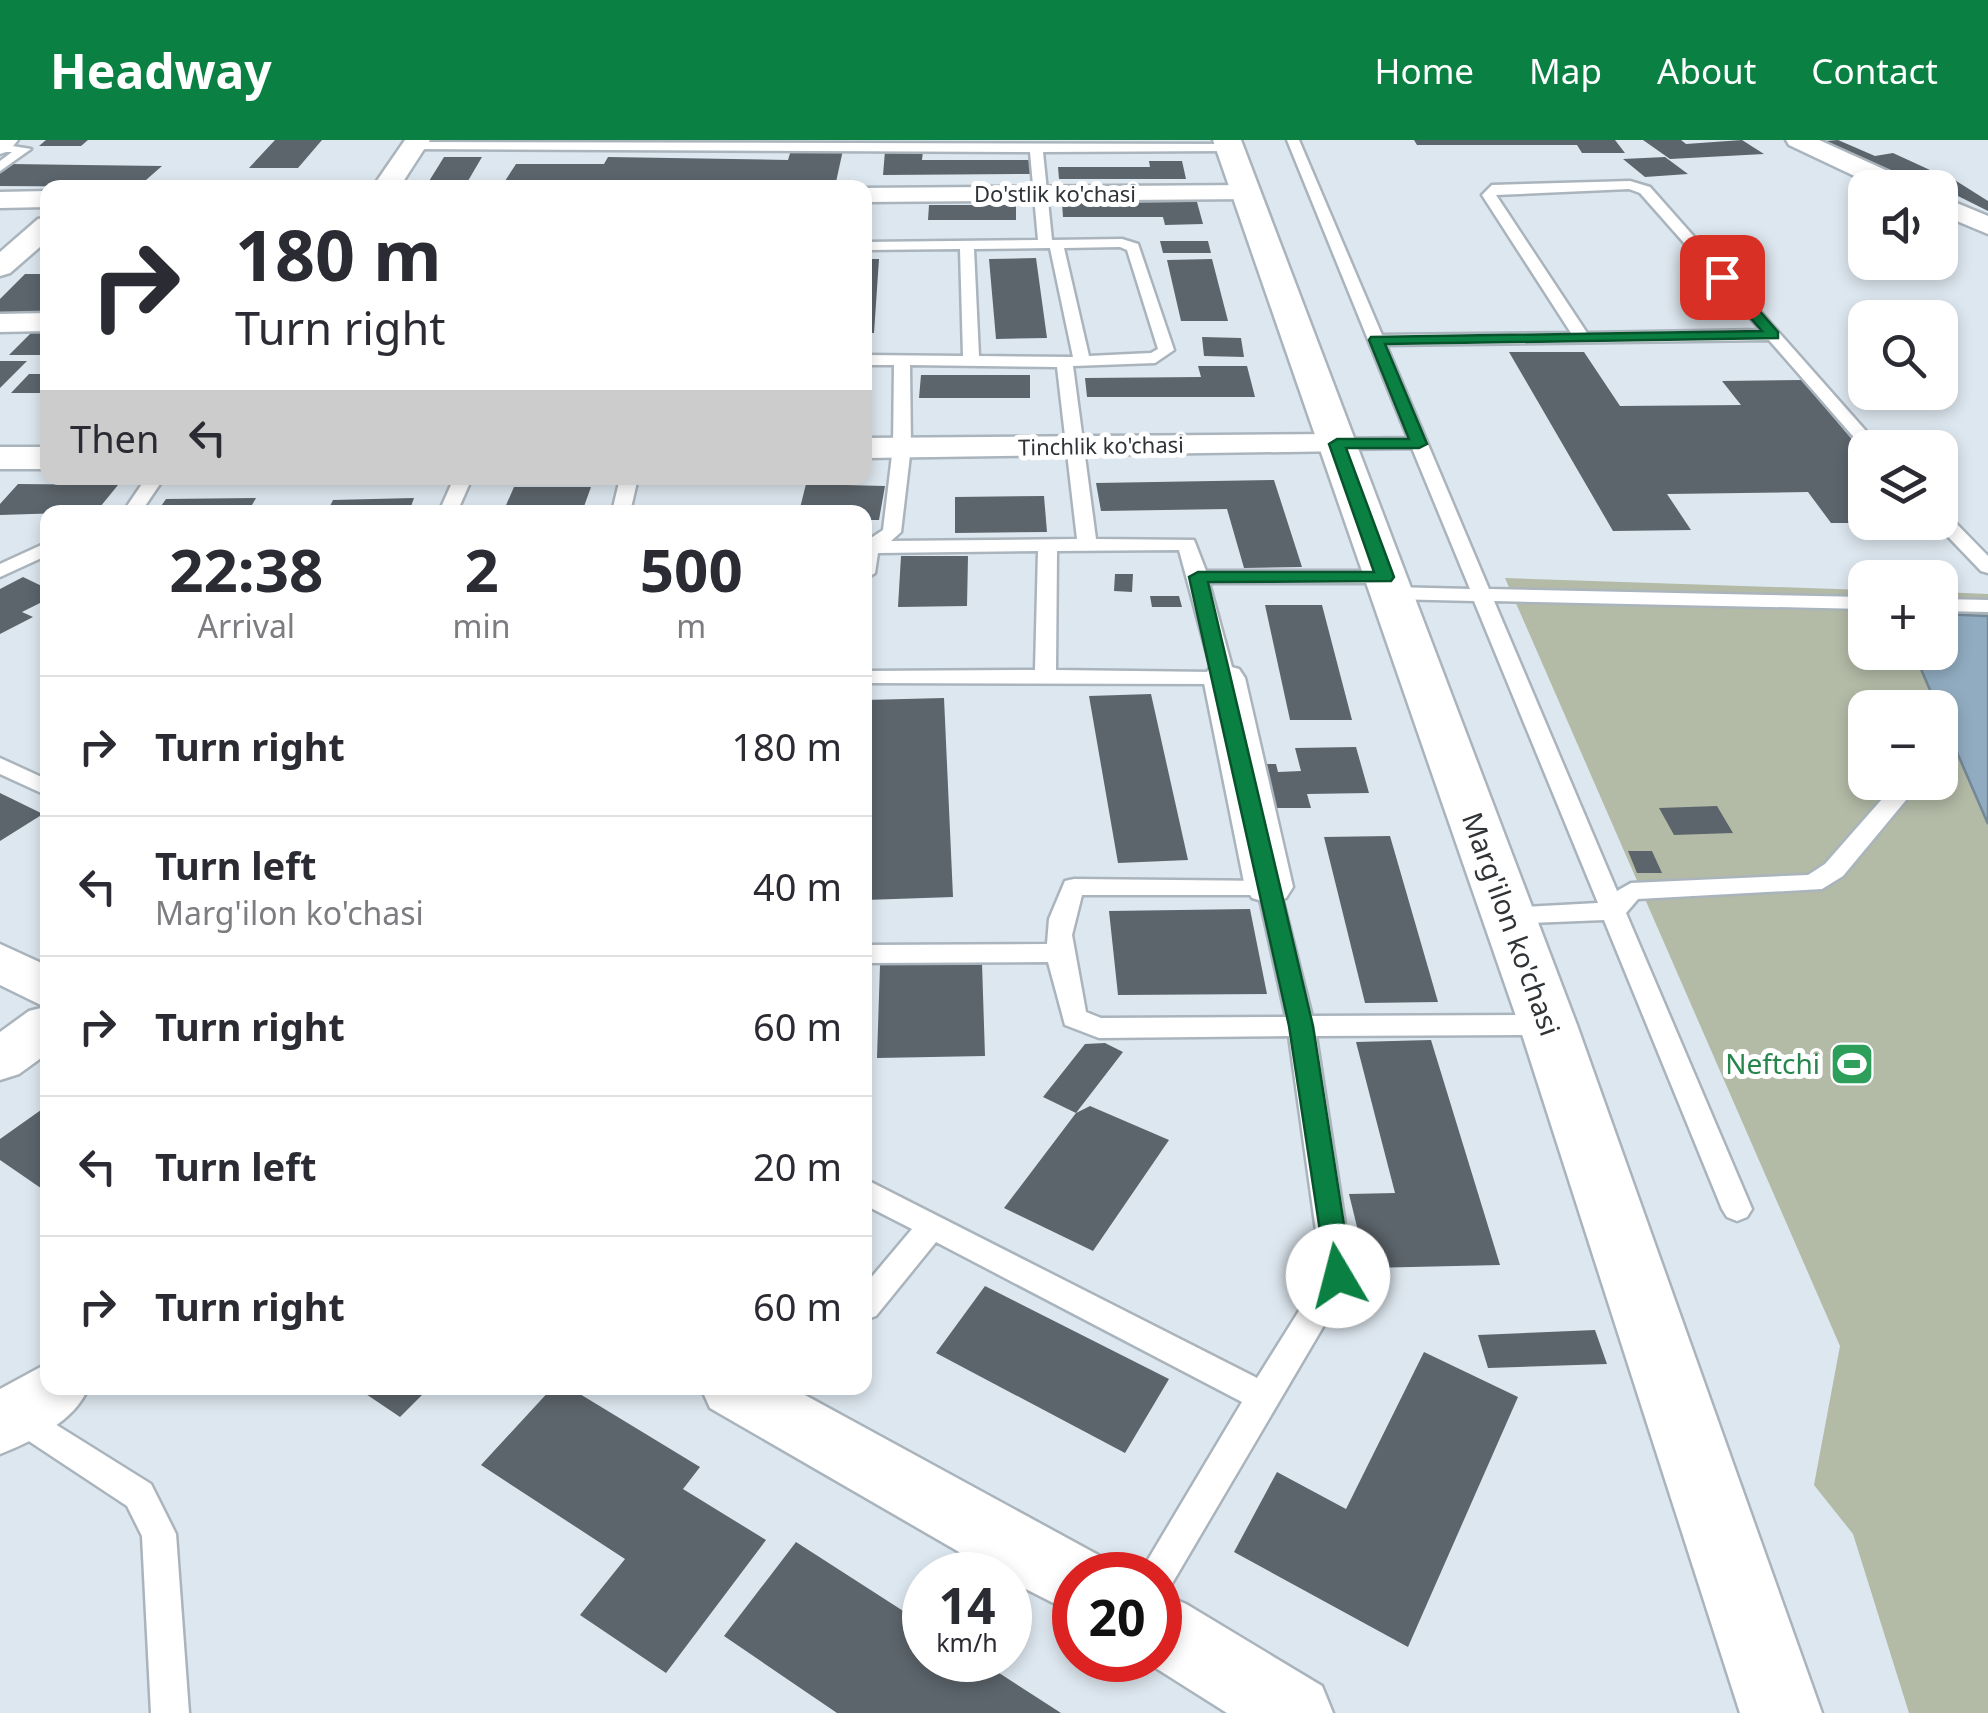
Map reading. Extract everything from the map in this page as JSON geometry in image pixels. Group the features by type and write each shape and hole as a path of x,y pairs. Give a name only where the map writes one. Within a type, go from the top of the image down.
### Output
{"main road":[{"name":"Marg'ilon ko'chasi","path":"1234,160 1548,1024 1781,1713"}],"street":[{"path":"0,147 6,140"},
{"path":"1798,140 1864,170"},
{"path":"391,180 416,143"},
{"name":"Do'stlik ko'chasi","path":"872,194 1043,194 1234,160"},
{"path":"0,200 40,199"},
{"path":"1958,212 1986,224"},
{"path":"0,238 40,231"},
{"path":"0,267 40,231"},
{"path":"0,323 40,322"},
{"name":"Tinchlik ko'chasi","path":"872,448 1337,444"},
{"path":"2,463 40,459"},
{"path":"1224,678 1269,887"},
{"path":"0,962 40,985"},
{"path":"0,1060 40,1032"},
{"path":"770,1396 1052,1566"},
{"path":"1182,1644 1291,1712"}],"lane":[{"path":"1293,140 1738,1209"},
{"path":"416,143 958,144 1036,148 1071,144 1234,160"},
{"path":"0,147 25,149 0,168"},
{"path":"1036,148 1073,362 1074,446 1087,544"},
{"path":"1581,336 1490,195 1492,189 1630,185 1645,190 1857,430"},
{"path":"966,244 971,359"},
{"path":"872,246 1133,246 1166,350 1155,358 1073,362 872,360"},
{"path":"1376,340 1773,335"},
{"path":"872,546 892,532 902,448 902,360"},
{"path":"1337,444 1419,444"},
{"path":"1958,536 1988,567"},
{"path":"1045,676 1048,544"},
{"path":"872,547 1187,544 1224,678 872,677"},
{"path":"0,571 40,552"},
{"path":"1198,577 1388,585 1481,594 1848,603"},
{"path":"1958,605 1988,606"},
{"path":"0,765 40,785"},
{"path":"1508,916 1614,911 1632,891 1813,882 1834,870 1894,800"},
{"path":"1172,1552 1338,1276 1301,1026 1269,887 1074,887 1062,907 1057,953 1074,1018 1098,1028 1301,1026 1548,1024"},
{"path":"872,954 1057,953"},
{"path":"872,1195 1263,1397"},
{"path":"872,1299 932,1226"},
{"path":"24,1408 139,1495 159,1534 170,1713"}],"green space":[{"name":"Neftchi","path":"1505,578 1848,589 1848,670 1958,670 1958,593 1988,594 1988,1713 1909,1713 1853,1534 1814,1485 1840,1346"}],"water":[{"path":"1958,615 1988,616 1988,824 1958,755 1958,690 1930,690 1921,670 1958,670"}],"building":[{"path":"46,140 88,140 81,146 39,146"},
{"path":"275,140 322,140 298,168 249,168"},
{"path":"1414,140 1615,140 1625,153 1582,153 1577,145 1417,145"},
{"path":"1643,140 1681,140 1686,144 1742,140 1764,154 1670,159"},
{"path":"1838,140 1875,156 1893,153 1930,170 1873,170 1812,142"},
{"path":"791,150 843,150 836,180 506,180 516,164 604,164 608,157 788,160"},
{"path":"885,151 923,151 922,160 1030,160 1031,174 883,175"},
{"path":"444,157 482,157 469,180 430,180"},
{"path":"1665,157 1688,174 1645,177 1623,159"},
{"path":"1149,161 1182,161 1186,179 1059,179 1058,167 1150,167"},
{"path":"11,164 162,166 146,180 40,180 40,186 0,186 0,173"},
{"path":"1958,182 1988,201 1988,211 1958,196"},
{"path":"1197,202 1203,224 1165,225 1163,217 1063,217 1062,203"},
{"path":"929,205 1016,205 1016,220 928,220"},
{"path":"1160,241 1208,241 1211,253 1163,253"},
{"path":"1036,258 1047,338 996,339 989,259"},
{"path":"872,259 879,259 874,333"},
{"path":"1212,259 1228,321 1181,321 1167,260"},
{"path":"25,274 40,274 40,316 0,316 0,299"},
{"path":"36,328 40,328 40,355 9,355"},
{"path":"1202,337 1241,338 1244,357 1204,356"},
{"path":"1509,352 1584,352 1620,406 1741,405 1722,381 1802,380 1848,435 1848,523 1831,523 1808,492 1667,494 1691,530 1613,531"},
{"path":"0,361 27,361 0,388"},
{"path":"1198,366 1247,366 1255,397 1087,397 1085,378 1201,377"},
{"path":"29,374 40,374 40,393 11,393"},
{"path":"921,375 1030,375 1030,398 919,398"},
{"path":"1274,480 1302,567 1244,568 1227,509 1101,511 1096,483"},
{"path":"18,484 118,485 102,505 40,505 40,514 0,515 0,504"},
{"path":"806,485 885,486 879,520 872,520 872,505 801,505"},
{"path":"514,487 591,487 585,505 506,505"},
{"path":"1044,496 1047,532 955,533 955,497"},
{"path":"256,498 252,505 162,505 166,499"},
{"path":"414,498 412,505 330,505 333,500"},
{"path":"901,556 968,556 967,606 898,607"},
{"path":"1115,574 1133,574 1132,592 1114,591"},
{"path":"23,577 40,585 40,603 22,612 33,617 0,634 0,589"},
{"path":"1150,596 1179,596 1182,607 1152,607"},
{"path":"1265,605 1322,605 1352,720 1290,720"},
{"path":"1151,694 1188,860 1118,863 1089,696"},
{"path":"944,698 953,897 872,900 872,700"},
{"path":"1356,747 1369,793 1307,794 1311,808 1268,808 1259,764 1276,764 1278,772 1301,771 1295,748"},
{"path":"0,793 40,813 40,816 0,841"},
{"path":"1717,806 1733,833 1674,835 1659,808"},
{"path":"1390,836 1438,1002 1365,1003 1324,837"},
{"path":"1628,851 1652,851 1662,873 1637,873"},
{"path":"1250,909 1267,994 1118,995 1109,911"},
{"path":"982,963 985,1056 877,1058 880,965"},
{"path":"1431,1040 1500,1265 1367,1268 1349,1194 1395,1193 1356,1042"},
{"path":"1105,1043 1123,1052 1076,1113 1043,1097 1085,1044"},
{"path":"1090,1106 1169,1140 1093,1251 1004,1208 1076,1113"},
{"path":"40,1111 40,1188 0,1160 0,1139"},
{"path":"985,1286 1169,1379 1125,1453 936,1353"},
{"path":"1595,1330 1607,1364 1488,1368 1478,1335"},
{"path":"1424,1352 1518,1397 1408,1647 1234,1552 1277,1472 1346,1509"},
{"path":"367,1395 422,1395 400,1417"},
{"path":"546,1395 582,1395 700,1467 683,1489 766,1540 666,1673 580,1615 625,1559 481,1465"},
{"path":"796,1542 902,1610 902,1682 1013,1682 1061,1713 837,1713 724,1636"}],"place":[{"name":"Neftchi","path":"1852,1064"}],"route":[{"path":"1338,1276 1301,1026 1198,577 1385,577 1337,444 1419,444 1376,340 1773,335 1722,277"}]}
